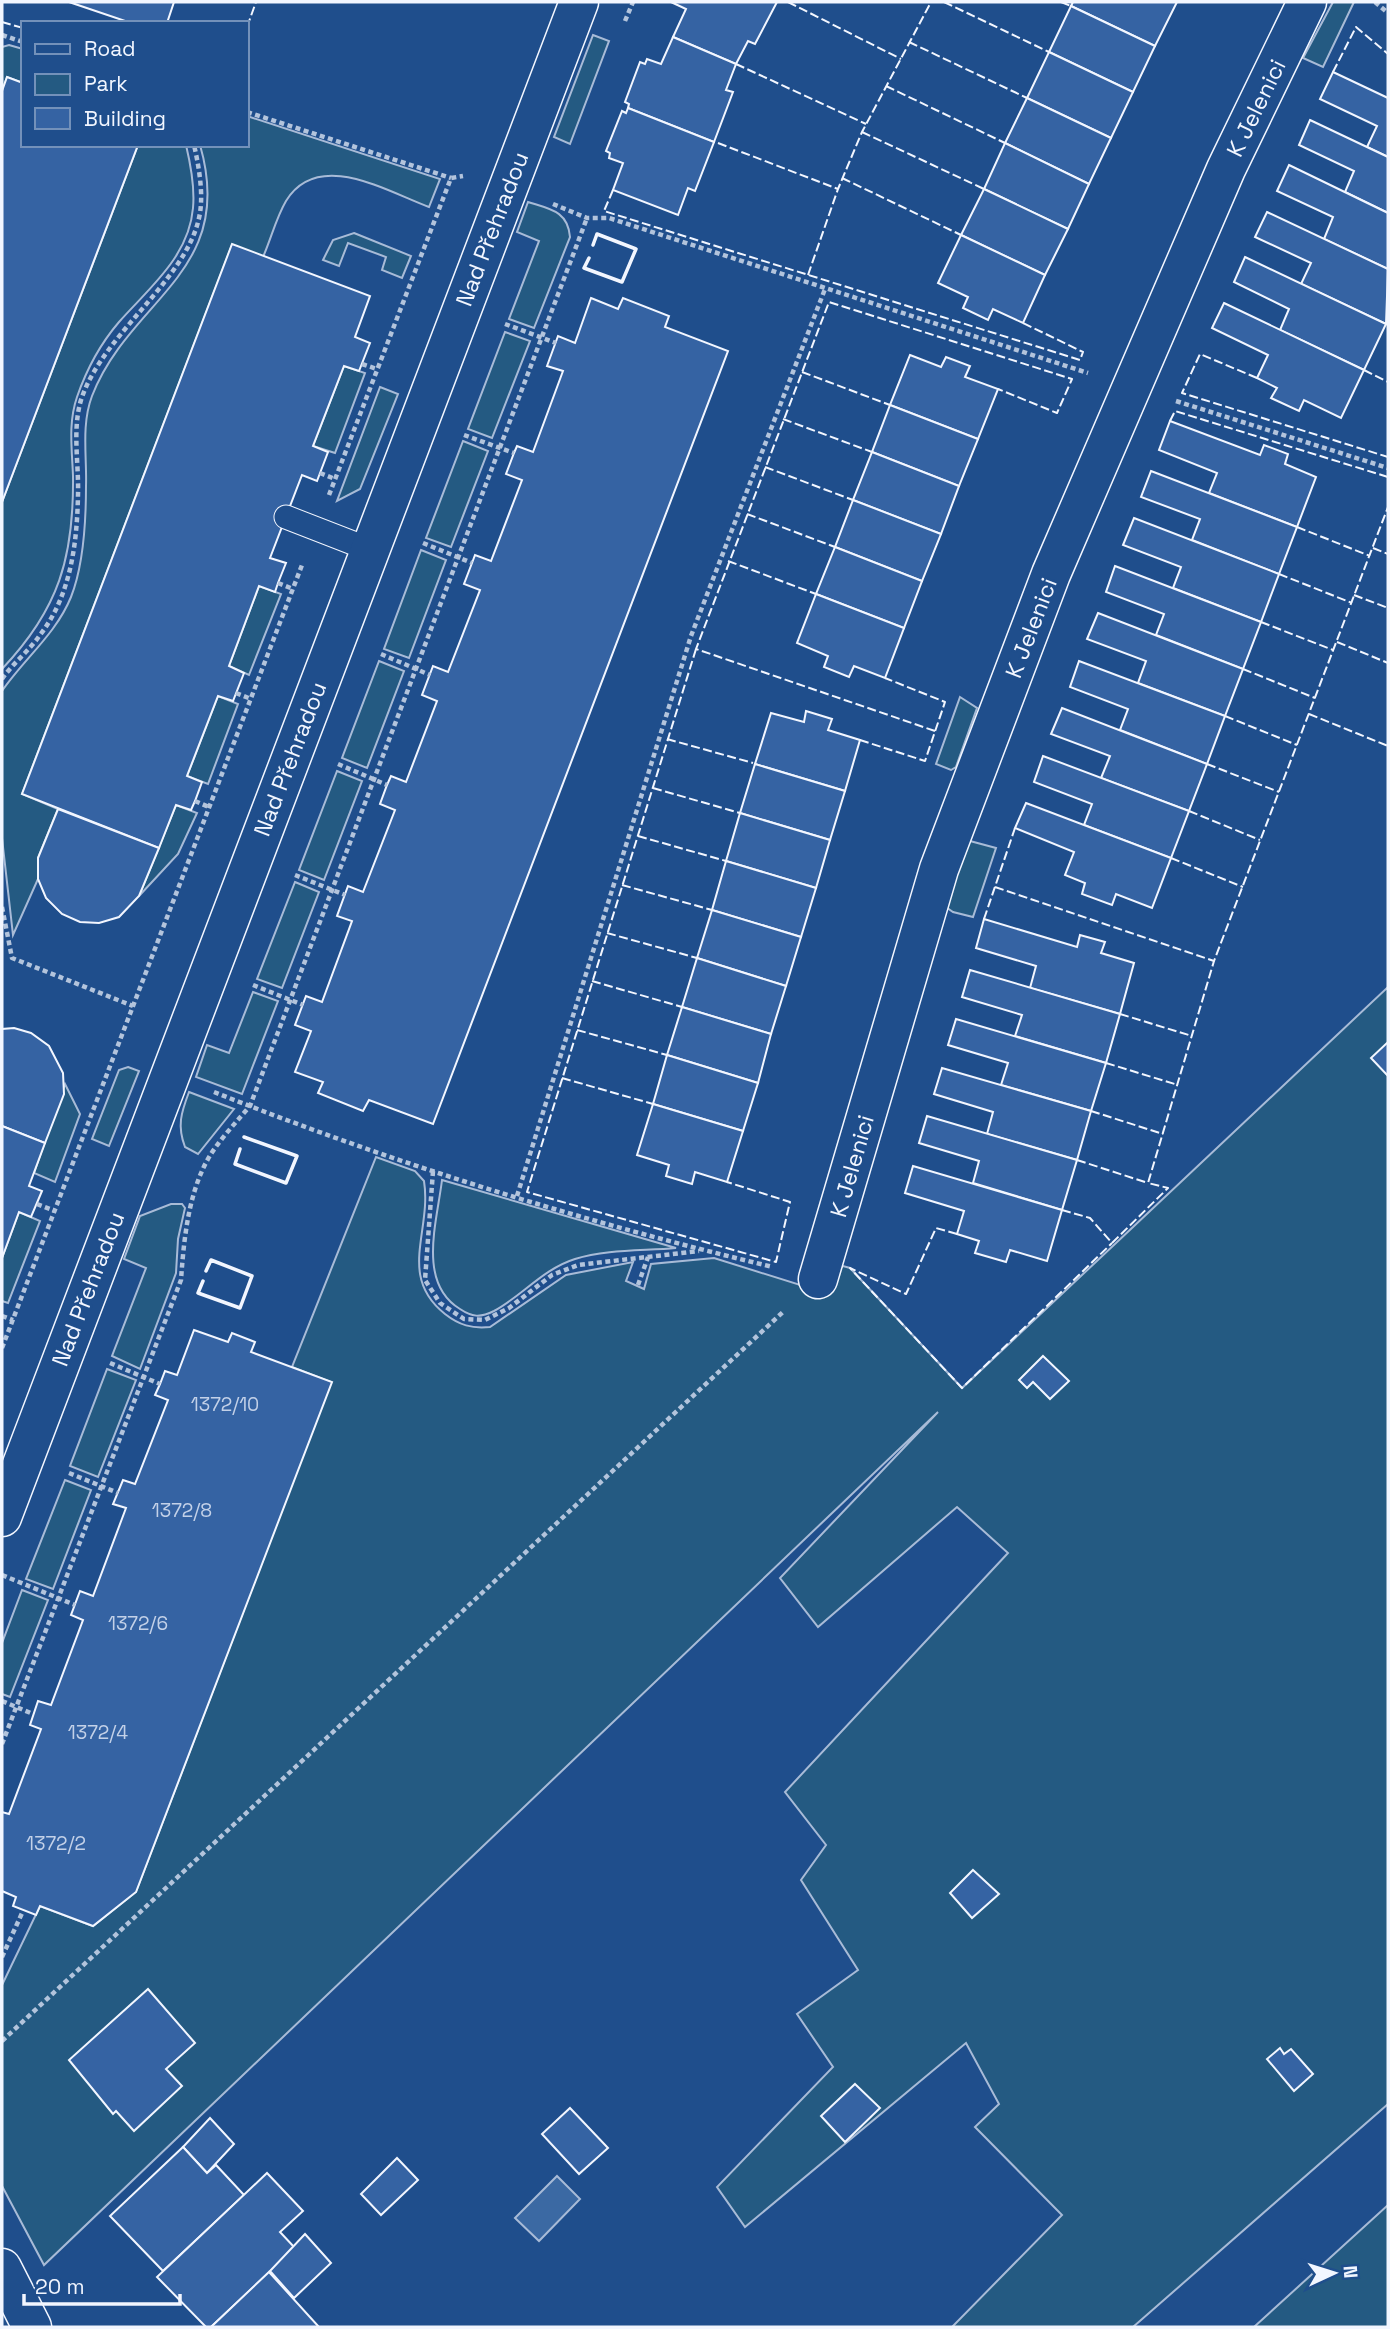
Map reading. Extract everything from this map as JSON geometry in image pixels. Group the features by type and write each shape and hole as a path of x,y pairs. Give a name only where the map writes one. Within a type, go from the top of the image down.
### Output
{"street":[{"name":"Nad Přehradou","path":"2,1517 579,2"},
{"name":"K Jelenici","path":"818,1279 939,869 1051,574 1226,169 1307,2"},
{"path":"2,2267 32,2327"}],"lane":[{"path":"286,517 371,550"}],"path":[{"path":"1375,2 1388,13"},
{"path":"2,36 21,41"},
{"path":"248,112 451,178 474,173 587,218 609,218 1388,468"},
{"path":"2,679 41,635 64,594 76,546 76,440 81,400 101,360 121,331 168,280 189,243 201,204 194,147"},
{"path":"2,1348 451,178"},
{"path":"2,1744 181,1280 184,1226 200,1183 213,1150 250,1106 587,218"},
{"path":"517,1196 691,636 825,289"},
{"path":"362,364 377,369"},
{"path":"320,473 335,479"},
{"path":"278,583 293,589"},
{"path":"236,693 251,699"},
{"path":"195,802 209,807"},
{"path":"2,906 12,958 133,1006"},
{"path":"169,1074 292,1124 433,1171 703,1251 818,1279"},
{"path":"433,1171 425,1280 440,1303 464,1319 485,1320 509,1308 552,1275 578,1265 703,1251"},
{"path":"37,1204 55,1211"},
{"path":"638,1285 648,1257"},
{"path":"2,2041 818,1279"},
{"path":"2,1316 13,1320"},
{"path":"2,1575 75,1605"},
{"path":"2,1701 33,1714"},
{"path":"2,1957 23,1911"}],"green space":[{"path":"1333,2 1354,2 1323,67 1303,58"},
{"path":"593,35 609,41 570,144 554,137"},
{"path":"9,45 21,48 21,82 7,77 2,91 2,47"},
{"path":"248,116 440,179 429,207 353,178 316,178 300,186 286,201 263,257 232,245 22,794 58,809 38,858 38,879 13,935 2,838 2,691 57,623 75,584 85,528 86,430 92,396 109,362 174,282 192,255 204,224 208,189 200,147 248,147"},
{"path":"137,147 186,147 193,192 190,226 175,257 112,330 85,377 72,417 73,505 66,557 50,603 21,647 2,669 2,502"},
{"path":"528,202 562,216 569,228 570,237 534,328 509,319 539,241 517,232"},
{"path":"354,233 411,256 402,278 382,270 386,257 348,243 339,266 323,260 333,240"},
{"path":"505,332 530,341 492,438 468,429"},
{"path":"344,366 365,373 335,453 313,446"},
{"path":"380,387 398,394 360,489 337,501"},
{"path":"463,441 488,451 451,547 426,538"},
{"path":"421,550 446,560 409,658 384,649"},
{"path":"259,586 281,594 249,675 229,666"},
{"path":"379,661 404,671 367,768 342,758"},
{"path":"218,696 238,704 208,784 187,776"},
{"path":"960,697 977,708 956,767 951,770 936,764"},
{"path":"337,771 362,781 324,880 299,870"},
{"path":"176,805 197,813 178,854 139,896"},
{"path":"970,841 996,848 973,917 953,912 943,905"},
{"path":"295,882 319,892 282,988 257,979"},
{"path":"1388,987 1388,2104 1133,2327 952,2327 1062,2215 975,2127 999,2104 966,2043 745,2227 717,2187 833,2067 797,2014 858,1970 801,1880 826,1845 785,1792 1008,1553 957,1507 818,1627 780,1578 938,1412 44,2265 2,2186 2,1985 40,1906 93,1926 136,1892 331,1382 292,1367 376,1157 415,1171 424,1181 424,1218 419,1268 431,1299 455,1321 472,1327 490,1327 566,1275 633,1262 626,1281 644,1289 651,1264 714,1258 816,1290 843,1266 850,1268 962,1388"},
{"path":"253,992 278,1001 242,1094 196,1077 207,1045 229,1053"},
{"path":"128,1067 139,1071 109,1146 92,1139 119,1070"},
{"path":"65,1084 80,1114 55,1182 34,1173"},
{"path":"189,1092 234,1109 198,1154 185,1147 181,1132 182,1113"},
{"path":"442,1180 676,1248 612,1252 575,1259 553,1269 494,1311 480,1316 468,1314 447,1298 438,1284 434,1268 434,1232"},
{"path":"171,1204 182,1204 185,1208 178,1239 176,1273 140,1369 112,1356 146,1268 124,1259 140,1216"},
{"path":"19,1212 40,1221 8,1303 2,1301 2,1258"},
{"path":"107,1369 136,1380 98,1477 70,1466"},
{"path":"65,1480 91,1490 53,1589 26,1579"},
{"path":"22,1590 48,1600 10,1697 2,1694 2,1643"},
{"path":"1388,2205 1388,2327 1254,2327"}],"shaded area":[{"path":"557,2176 580,2199 539,2241 515,2218"}],"building":[{"path":"69,2 174,2 168,21 125,21"},
{"path":"671,2 777,2 755,44 748,41 736,64 673,37 686,9"},
{"path":"1073,2 1177,2 1155,46 1071,6"},
{"path":"1071,6 1155,46 1133,92 1049,52"},
{"path":"673,37 736,64 726,90 733,92 714,142 628,108 629,104 625,102 640,62 645,64 647,59 661,64"},
{"path":"1049,52 1133,92 1111,138 1027,98"},
{"path":"1333,72 1388,98 1388,157 1367,147 1377,126 1320,99"},
{"path":"7,77 21,82 21,147 137,147 2,502 2,91"},
{"path":"1027,98 1111,138 1089,184 1005,143"},
{"path":"628,108 714,142 695,191 688,188 678,215 613,190 623,163 609,158 610,153 606,151 622,111 626,113"},
{"path":"1310,120 1388,157 1388,213 1345,192 1354,171 1299,145"},
{"path":"1005,143 1089,184 1068,229 984,189"},
{"path":"1289,165 1388,213 1388,269 1324,239 1333,217 1277,191"},
{"path":"984,189 1068,229 1045,275 961,235"},
{"path":"1267,212 1388,269 1386,324 1301,284 1311,263 1255,237"},
{"path":"961,235 1045,275 1023,323 993,309 988,320 963,308 968,297 938,283"},
{"path":"232,244 370,296 355,337 370,343 359,371 344,366 313,446 328,452 317,481 302,475 270,558 286,563 275,592 259,586 229,666 244,673 233,701 218,696 187,776 202,782 195,801 191,810 176,805 159,848 22,794"},
{"path":"1245,257 1386,324 1364,370 1280,330 1289,309 1234,282"},
{"path":"591,298 618,309 623,298 669,316 665,327 728,351 433,1124 369,1100 363,1111 318,1093 323,1082 295,1072 311,1031 295,1025 306,996 322,1002 352,921 337,916 348,886 363,892 395,810 380,804 387,785 391,776 406,782 437,701 422,695 433,666 448,672 480,590 464,584 475,555 491,561 522,480 506,474 514,453 517,446 533,452 563,371 547,366 558,336 575,343"},
{"path":"1224,303 1364,370 1341,418 1304,400 1299,411 1271,398 1277,388 1257,378 1268,355 1212,328"},
{"path":"910,355 941,367 946,357 970,366 965,377 998,389 978,439 890,405"},
{"path":"890,405 978,439 959,486 872,452"},
{"path":"1170,421 1260,455 1264,445 1288,454 1285,464 1316,477 1297,527 1209,493 1217,473 1159,450"},
{"path":"872,452 959,486 941,534 853,500"},
{"path":"1151,471 1297,527 1279,574 1192,540 1200,519 1141,497"},
{"path":"853,500 941,534 922,581 835,547"},
{"path":"1134,518 1279,574 1261,622 1173,588 1181,567 1123,545"},
{"path":"835,547 922,581 904,628 816,594"},
{"path":"1115,566 1261,622 1243,669 1156,635 1164,614 1106,592"},
{"path":"816,594 904,628 885,678 854,666 849,677 824,667 828,656 797,643"},
{"path":"1098,613 1243,669 1225,716 1138,683 1146,661 1087,639"},
{"path":"1079,661 1225,716 1207,764 1120,730 1128,709 1070,687"},
{"path":"1062,708 1207,764 1189,811 1101,778 1110,756 1051,734"},
{"path":"806,711 832,719 828,730 860,740 845,791 755,764 771,713 804,722"},
{"path":"1043,756 1189,811 1171,858 1084,825 1092,804 1034,782"},
{"path":"755,764 845,791 830,840 740,813"},
{"path":"1026,803 1171,858 1152,908 1116,894 1112,905 1082,894 1085,883 1065,875 1074,852 1015,828"},
{"path":"58,809 159,848 139,896 119,917 99,923 80,922 62,914 46,898 38,879 38,858"},
{"path":"740,813 830,840 816,888 726,861"},
{"path":"726,861 816,888 801,937 712,910"},
{"path":"712,910 801,937 786,986 697,958"},
{"path":"984,919 1077,947 1080,935 1105,942 1101,953 1134,963 1120,1014 1030,988 1036,966 976,948"},
{"path":"697,958 786,986 771,1034 682,1007"},
{"path":"970,970 1120,1014 1106,1063 1015,1036 1022,1015 962,997"},
{"path":"682,1007 771,1034 758,1083 667,1055"},
{"path":"956,1019 1106,1063 1091,1111 1001,1085 1008,1063 948,1045"},
{"path":"14,1028 31,1033 49,1046 63,1073 64,1094 45,1143 2,1126 2,1029"},
{"path":"1388,1042 1388,1076 1371,1058"},
{"path":"667,1055 758,1083 743,1131 653,1104"},
{"path":"942,1068 1091,1111 1077,1160 987,1134 993,1112 934,1094"},
{"path":"653,1104 743,1131 727,1182 695,1172 692,1184 666,1176 669,1165 637,1155"},
{"path":"927,1116 1077,1160 1062,1210 973,1183 979,1161 919,1143"},
{"path":"2,1126 45,1143 29,1186 42,1191 31,1217 19,1212 2,1258"},
{"path":"913,1166 1062,1210 1047,1261 1010,1250 1006,1262 975,1253 979,1241 957,1234 964,1211 905,1193"},
{"path":"194,1330 228,1342 232,1333 255,1342 251,1352 332,1382 136,1892 93,1926 40,1906 36,1915 13,1906 16,1897 2,1891 2,1812 9,1814 41,1729 30,1725 38,1701 51,1705 83,1620 71,1615 80,1591 93,1596 126,1508 113,1504 123,1480 135,1484 168,1400 155,1395 165,1371 177,1375"},
{"path":"1043,1356 1069,1381 1050,1399 1033,1382 1027,1388 1019,1380"},
{"path":"973,1870 999,1894 972,1918 950,1893"},
{"path":"148,1989 195,2043 166,2069 182,2086 134,2131 116,2111 113,2114 69,2060"},
{"path":"1280,2048 1284,2054 1291,2049 1313,2074 1294,2091 1267,2059"},
{"path":"855,2084 880,2108 845,2142 821,2116"},
{"path":"570,2108 608,2148 579,2174 542,2134"},
{"path":"210,2118 234,2144 207,2173 183,2147"},
{"path":"183,2147 207,2173 216,2165 244,2195 163,2271 110,2216"},
{"path":"397,2158 418,2180 381,2215 361,2194"},
{"path":"267,2173 303,2211 280,2232 295,2248 211,2327 206,2327 157,2277"},
{"path":"305,2234 331,2263 294,2298 270,2271"},
{"path":"269,2272 319,2327 211,2327"}],"fence":[{"path":"248,24 256,2"},
{"path":"788,2 901,59"},
{"path":"808,275 838,189 862,132 931,2"},
{"path":"944,2 1049,52"},
{"path":"1061,2 1071,6"},
{"path":"2,22 21,27"},
{"path":"1333,72 1356,27 1388,54"},
{"path":"909,42 1027,98"},
{"path":"736,64 866,124"},
{"path":"886,86 1005,143"},
{"path":"862,132 984,189"},
{"path":"718,143 838,189"},
{"path":"842,178 961,235"},
{"path":"613,190 604,211 1080,360 1083,352 1023,323"},
{"path":"935,731 696,649 829,302 1072,379 1057,413 998,389"},
{"path":"1257,378 1200,354 1182,393 1388,457"},
{"path":"1364,370 1388,382"},
{"path":"802,372 890,405"},
{"path":"1170,421 1175,411 1388,477"},
{"path":"783,419 872,452"},
{"path":"765,467 853,500"},
{"path":"995,887 1214,961 1388,507"},
{"path":"747,514 835,547"},
{"path":"1297,527 1370,556"},
{"path":"1373,548 1388,554"},
{"path":"728,561 816,594"},
{"path":"1279,574 1352,603"},
{"path":"1354,595 1388,608"},
{"path":"1261,622 1333,650"},
{"path":"1337,642 1388,663"},
{"path":"696,649 527,1192 776,1262 790,1202 727,1182"},
{"path":"1243,669 1315,698"},
{"path":"860,740 925,761 945,702 885,678"},
{"path":"1309,714 1388,746"},
{"path":"1225,716 1297,745"},
{"path":"667,739 753,763"},
{"path":"1207,764 1279,792"},
{"path":"653,788 740,813"},
{"path":"1189,811 1260,840"},
{"path":"984,919 1015,828"},
{"path":"638,836 726,861"},
{"path":"1171,858 1243,887"},
{"path":"622,885 712,910"},
{"path":"607,933 697,958"},
{"path":"1062,1210 1090,1218 1112,1243 1168,1188 1148,1183 1214,961"},
{"path":"592,981 682,1007"},
{"path":"1120,1014 1192,1036"},
{"path":"577,1030 667,1055"},
{"path":"1106,1063 1178,1085"},
{"path":"562,1078 653,1104"},
{"path":"1091,1111 1163,1134"},
{"path":"1077,1160 1148,1183"},
{"path":"957,1234 936,1228 906,1294 850,1268 962,1388 1112,1243"}],"wall":[{"path":"589,258 584,268 622,282 636,249 597,234 593,245"},
{"path":"240,1149 235,1164 286,1183 297,1156 244,1137"},
{"path":"203,1281 198,1293 240,1308 252,1276 211,1260 206,1271"}]}
